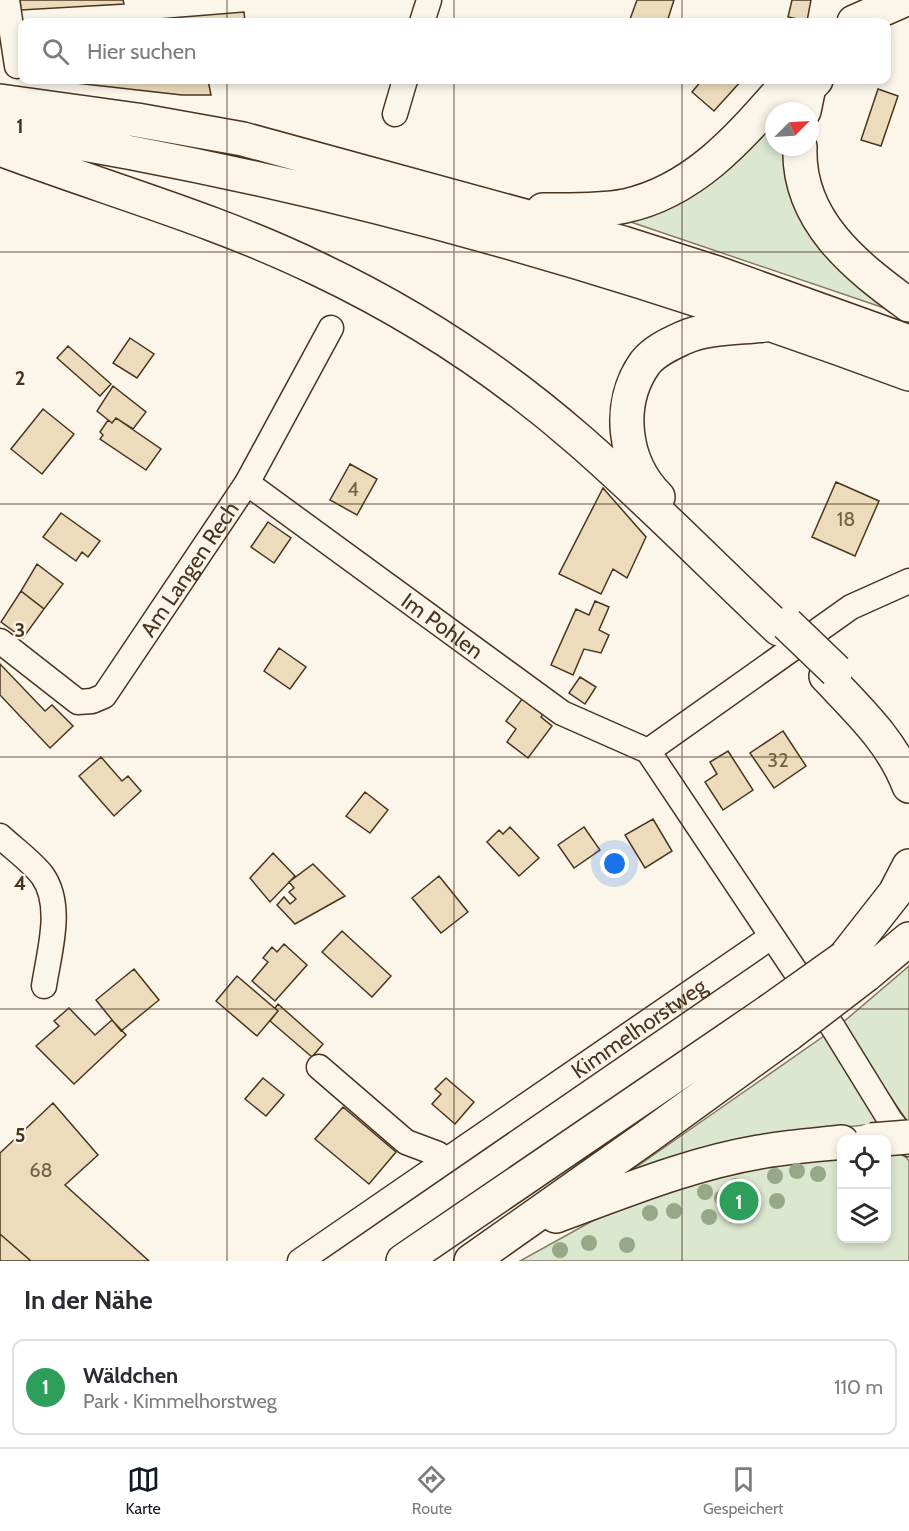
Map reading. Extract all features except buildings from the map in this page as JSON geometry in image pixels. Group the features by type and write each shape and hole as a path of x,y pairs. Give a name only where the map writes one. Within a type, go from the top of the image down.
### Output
{"highway":[{"path":"863,18 904,0"},
{"path":"891,19 909,12"},
{"path":"510,211 625,206 685,184 738,139 786,84"},
{"path":"806,102 809,87 812,84"},
{"path":"0,101 136,120 243,139 510,211 717,273 909,342"},
{"path":"0,130 83,143 366,205 621,276 775,324 909,374"},
{"path":"0,149 244,235 320,270 447,342 517,390 579,440 783,627"},
{"path":"801,156 806,195 829,236 870,277 909,305"},
{"path":"775,324 686,336 660,350 646,362 632,388 625,418 632,457 650,489 783,627 831,674 909,736"},
{"path":"831,674 880,734 903,771 909,786"},
{"path":"855,966 909,866"},
{"path":"855,966 909,903"},
{"path":"471,1261 517,1230 778,1023 855,966 909,939"},
{"path":"403,1261 778,1023"},
{"path":"891,1138 909,1137"},
{"path":"517,1230 674,1174 721,1160 758,1152 837,1143"}],"street":[{"path":"7,0 17,66"},
{"path":"423,18 429,0"},
{"path":"395,114 404,84"},
{"name":"Am Langen Rech","path":"0,641 78,702 92,701 104,696 247,483 331,328"},
{"name":"Im Pohlen","path":"247,483 562,713 648,751"},
{"path":"909,581 851,607 648,751 834,1029 890,1120 909,1144"},
{"path":"0,836 42,875 51,897 54,917 44,986"},
{"name":"Kimmelhorstweg","path":"300,1261 771,937"},
{"path":"319,1067 406,1142 438,1154 445,1160"}],"green space":[{"path":"765,123 765,156 796,156 899,313 613,216"},
{"path":"909,966 909,1121 907,1121 841,1024"},
{"path":"824,1036 882,1123 829,1129 619,1179"},
{"path":"891,1150 900,1150 909,1161 909,1261 520,1261 594,1220 693,1179 837,1153 837,1243 891,1243"}],"place":[{"name":"Wäldchen","path":"739,1201"}]}
